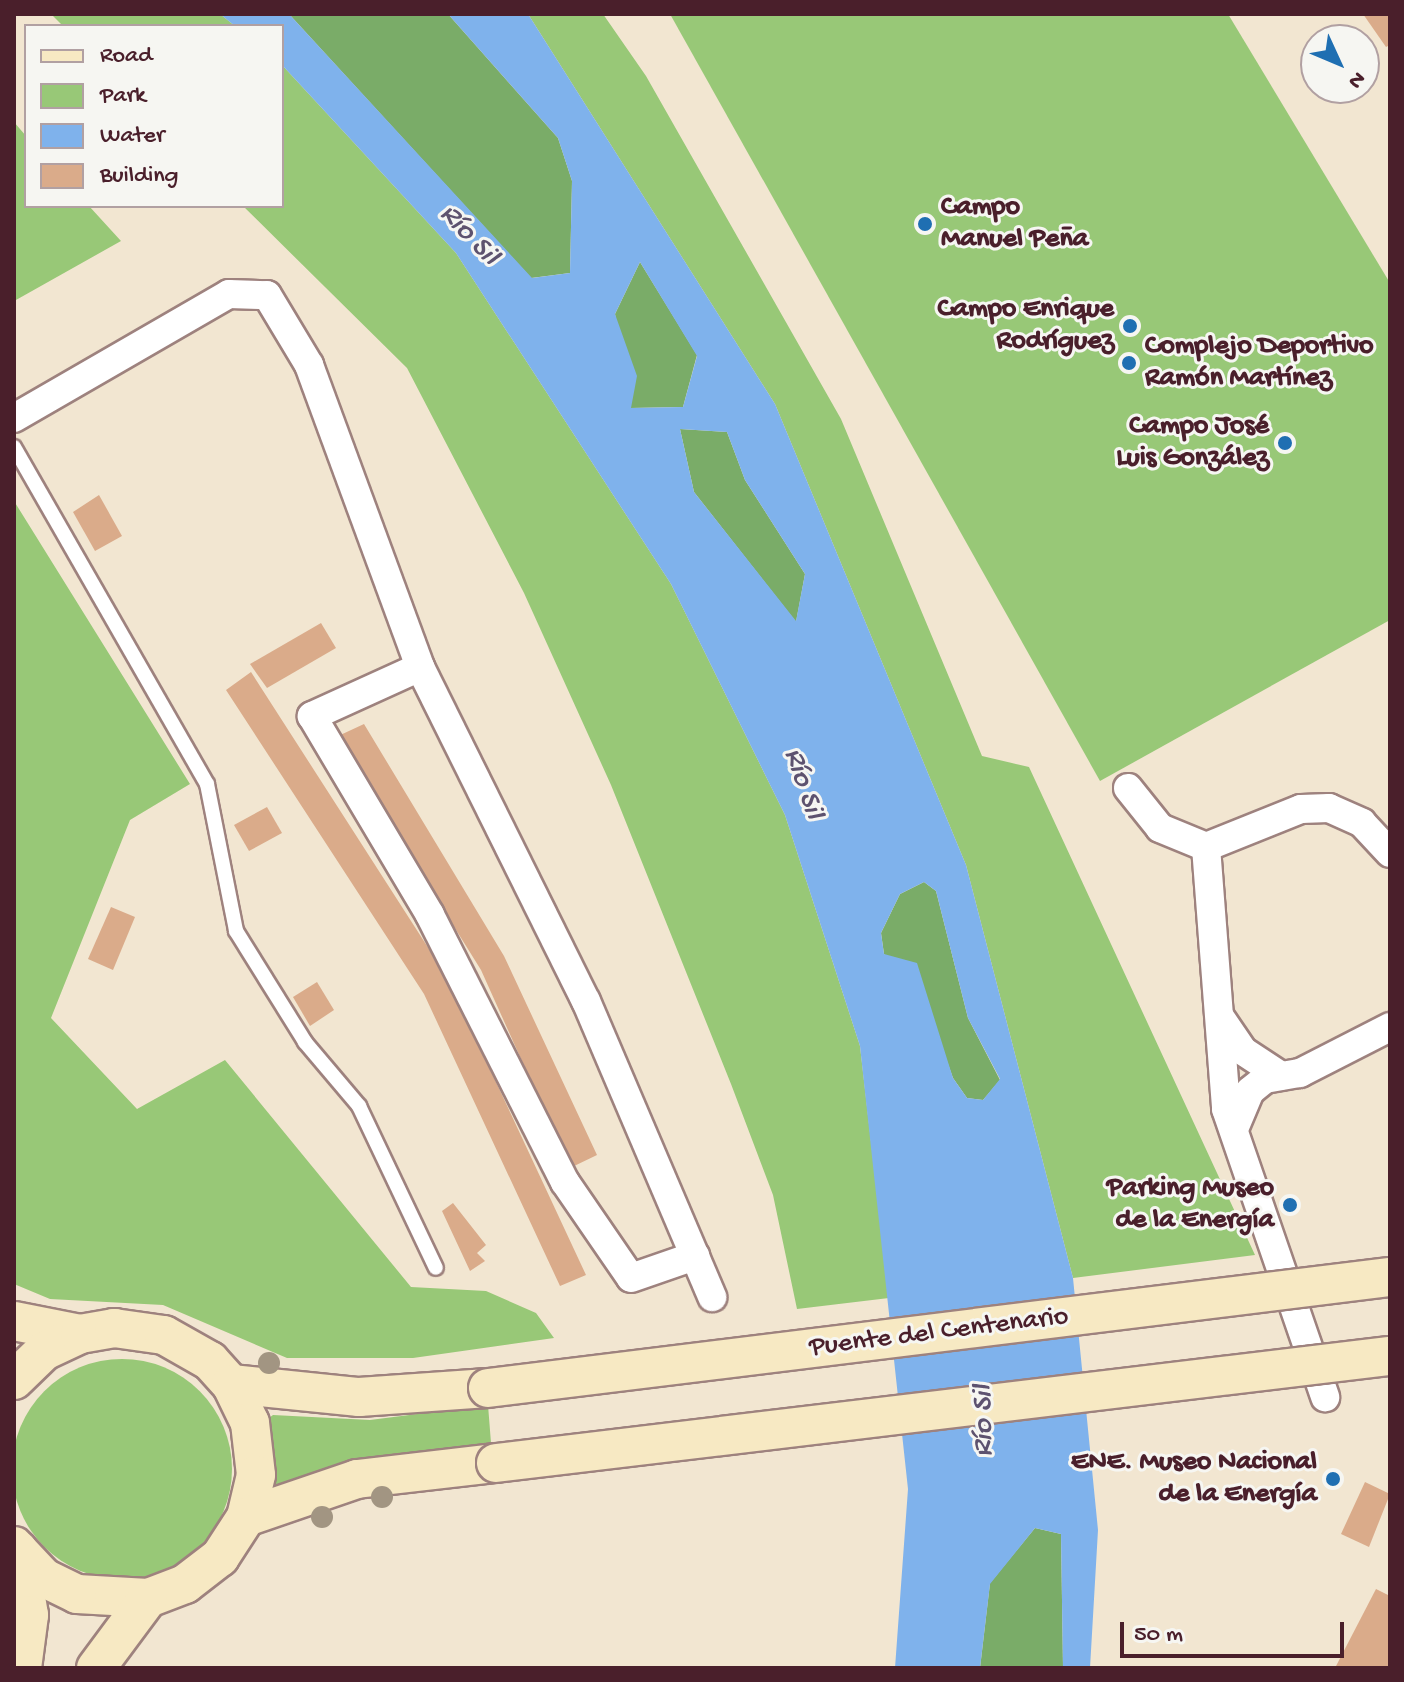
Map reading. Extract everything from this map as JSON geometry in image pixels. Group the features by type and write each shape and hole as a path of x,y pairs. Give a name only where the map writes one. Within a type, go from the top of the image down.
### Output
{"main road":[{"name":"Puente del Centenario","path":"231,1384 359,1397 488,1388 1390,1277"},
{"path":"14,1321 80,1334"},
{"path":"14,1380 44,1351 80,1334 114,1328 164,1335 210,1361 231,1384 256,1448 246,1517 220,1557 185,1584 148,1598 77,1594 44,1578 16,1548"},
{"path":"246,1517 357,1479 1390,1356"},
{"path":"16,1548 29,1615 22,1668"},
{"path":"96,1668 148,1598"}],"street":[{"path":"14,418 229,294 267,295 309,365 420,667 586,1001 712,1297"},
{"path":"420,667 312,716 430,915 565,1182 631,1278 695,1256"},
{"path":"1128,788 1160,828 1206,847 1301,809 1329,808 1362,823 1390,853"},
{"path":"1206,847 1217,1013 1234,1129 1325,1397"},
{"path":"1217,1013 1243,1051 1281,1076"},
{"path":"1234,1129 1250,1091 1390,1027"}],"lane":[{"path":"14,447 207,784 236,931 305,1042 359,1106 436,1268"}],"green space":[{"path":"51,14 220,14 232,24 61,24"},
{"path":"289,14 448,14 558,138 572,181 570,273 531,278"},
{"path":"528,14 603,14 646,76 841,419 982,756 1029,767 1255,1255 1073,1278 966,865 775,404"},
{"name":"Complejo Deportivo Ramón Martínez","path":"670,14 1228,14 1390,283 1390,620 1100,781"},
{"path":"284,67 456,253 671,584 785,815 860,1046 889,1298 797,1309 773,1195 611,785 524,593 407,368 245,208 284,208"},
{"path":"14,122 24,134 24,208 91,208 121,241 16,300 14,373"},
{"path":"640,262 697,355 683,407 630,408 615,314"},
{"path":"680,429 727,432 745,480 805,574 796,622 694,492"},
{"path":"14,501 190,784 130,820 51,1018 137,1109 225,1060 411,1287 486,1291 536,1313 554,1338 413,1358 287,1358 163,1305 50,1299 14,1284"},
{"path":"924,882 936,891 968,1018 1000,1080 983,1100 967,1098 953,1078 925,1000 884,954 881,933 900,894"},
{"path":"122,1359 164,1367 200,1391 224,1427 232,1469 224,1511 200,1547 164,1571 122,1579 80,1571 44,1547 20,1511 12,1469 20,1427 44,1391 80,1367"},
{"path":"488,1405 491,1443 355,1461 277,1485 268,1477 262,1423 273,1415 370,1420"},
{"path":"1035,1528 1061,1534 1063,1668 980,1668 990,1583"}],"water":[{"name":"Río Sil","path":"220,14 289,14 532,278 570,273 572,181 558,138 448,14 528,14 775,404 966,865 1073,1278 1098,1530 1090,1668 1063,1668 1061,1534 1035,1528 990,1584 980,1668 895,1668 908,1489 860,1046 785,815 671,584 456,253 284,67 284,24 232,24","holes":["640,262 697,356 683,407 631,408 637,376 615,314","680,429 727,432 745,480 805,574 796,621 694,492","924,882 936,891 968,1018 1000,1079 983,1100 967,1098 953,1078 917,963 884,954 881,933 900,894"]}],"building":[{"path":"1363,14 1390,14 1390,45 1386,47 1380,38 1380,24 1370,24"},
{"path":"99,495 122,536 95,551 73,512"},
{"path":"321,623 336,648 267,688 250,664"},
{"path":"251,672 447,977 586,1275 560,1286 424,994 226,690"},
{"path":"364,724 504,956 597,1155 570,1168 481,970 336,737"},
{"path":"267,807 282,833 249,851 234,825"},
{"path":"111,907 135,917 113,970 88,959"},
{"path":"317,982 334,1010 310,1026 293,997"},
{"path":"453,1203 486,1245 477,1253 485,1261 470,1271 442,1211"},
{"path":"1365,1482 1390,1494 1369,1547 1341,1534"},
{"path":"1376,1589 1390,1596 1390,1668 1335,1668"}],"place":[{"name":"Campo Manuel Peña","path":"925,224"},
{"name":"Campo Enrique Rodríguez","path":"1130,326"},
{"name":"Complejo Deportivo Ramón Martínez","path":"1129,363"},
{"name":"Campo José Luis González","path":"1285,443"},
{"name":"Parking Museo de la Energía","path":"1290,1205"},
{"name":"ENE. Museo Nacional de la Energía","path":"1333,1479"}]}
